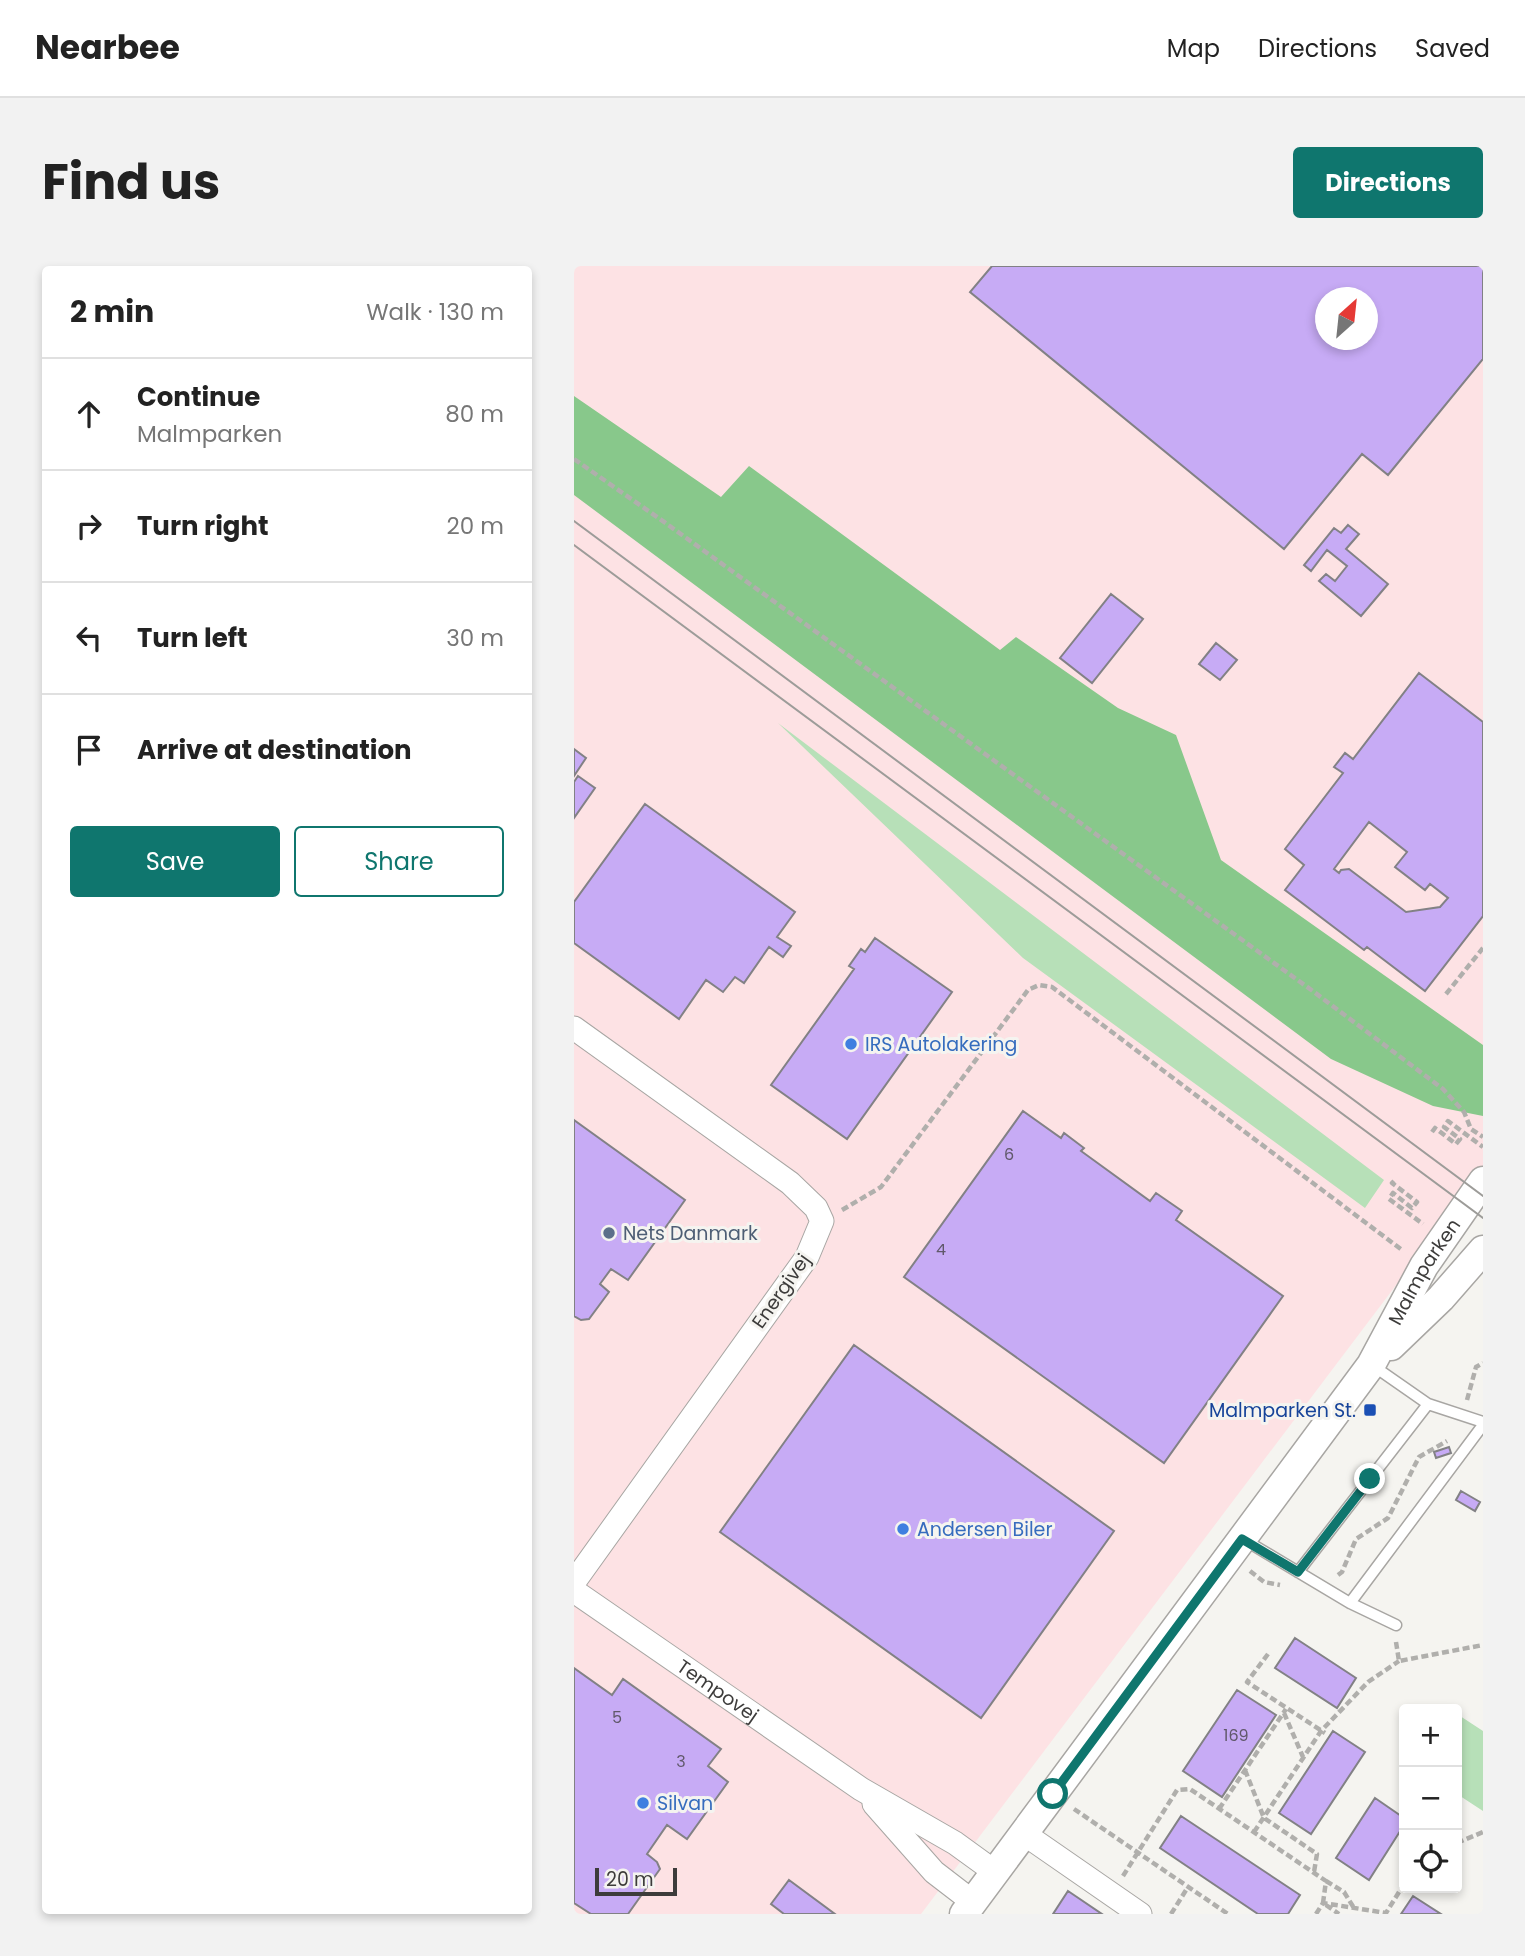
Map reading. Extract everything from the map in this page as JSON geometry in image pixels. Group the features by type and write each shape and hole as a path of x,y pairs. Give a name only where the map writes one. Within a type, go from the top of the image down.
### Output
{"street":[{"path":"574,1028 790,1183 816,1208 822,1221"},
{"name":"Malmparken","path":"968,1908 1371,1364 1424,1266 1483,1181"},
{"name":"Energivej","path":"574,1582 807,1257 822,1221"},
{"name":"Malmparken","path":"1371,1364 1441,1298 1483,1250"},
{"name":"Tempovej","path":"574,1591 861,1789 955,1843 995,1872"},
{"name":"Tempovej","path":"861,1789 968,1908"},
{"path":"1023,1833 1140,1914"}],"lane":[{"path":"1350,1603 1483,1423 1428,1404 1371,1364"},
{"path":"1298,1572 1428,1404"},
{"path":"1242,1539 1350,1603 1396,1625"}],"path":[{"path":"574,460 660,519 1310,989 1443,1089 1464,1112 1471,1129 1483,1137"},
{"path":"1446,993 1483,948"},
{"path":"822,1221 881,1186 1028,990 1039,985 1052,987 1402,1249"},
{"path":"1432,1132 1435,1128 1456,1144 1460,1139 1444,1127 1448,1121 1483,1147"},
{"path":"1394,1181 1392,1183 1417,1202 1412,1208 1393,1193 1389,1199 1404,1210"},
{"path":"1324,1587 1342,1572 1356,1539 1388,1518 1419,1457 1455,1436 1476,1367 1483,1363"},
{"path":"1268,1654 1247,1682 1285,1711 1323,1732"},
{"path":"1254,1832 1303,1757 1323,1732 1368,1682 1399,1661"},
{"path":"1285,1711 1303,1757"},
{"path":"1219,1809 1285,1711"},
{"path":"1245,1770 1264,1818 1317,1854 1314,1872"},
{"path":"1111,1894 1177,1790 1190,1789 1344,1892 1354,1908"},
{"path":"1053,1794 1228,1914"},
{"path":"1462,1841 1483,1832"},
{"path":"1316,1914 1323,1903 1326,1881"},
{"path":"1171,1914 1188,1887"},
{"path":"1323,1903 1386,1913 1399,1892"},
{"path":"1323,1903 1339,1914"}],"shaded area":[{"path":"574,266 1483,266 1483,1170 921,1914 574,1914"}],"green space":[{"path":"574,396 721,497 749,466 1000,650 1016,637 1118,708 1176,735 1221,860 1483,1045 1483,1116 1433,1106 1331,1059 574,495"},
{"path":"778,723 1384,1180 1365,1208 1023,958"},
{"path":"1462,1717 1483,1731 1483,1811 1462,1797"}],"building":[{"path":"992,266 1483,266 1483,359 1388,475 1362,454 1284,549 970,292"},
{"path":"1348,525 1359,534 1346,549 1388,584 1361,616 1319,581 1326,574 1335,581 1347,566 1327,550 1311,571 1304,565 1334,528 1341,533"},
{"path":"1111,594 1143,619 1092,683 1060,658"},
{"path":"1216,643 1237,660 1220,680 1199,664"},
{"path":"1419,673 1483,722 1483,916 1425,991 1367,947 1364,950 1285,890 1304,865 1285,849 1343,773 1334,767 1345,753 1353,759","holes":["1369,822 1407,852 1395,867 1425,890 1430,884 1448,898 1440,907 1406,912 1349,869 1339,873 1334,869"]},
{"path":"574,749 586,758 574,776"},
{"path":"578,776 595,788 574,818 574,782"},
{"path":"645,804 795,912 777,937 791,946 783,957 769,947 744,983 735,977 723,992 706,980 679,1019 574,943 574,902"},
{"path":"875,938 952,992 847,1139 771,1085 854,969 849,966 861,949 865,952"},
{"path":"1023,1111 1061,1138 1064,1133 1084,1148 1081,1151 1150,1201 1156,1193 1182,1211 1176,1220 1283,1296 1164,1463 904,1277"},
{"path":"574,1120 685,1200 628,1280 611,1269 600,1284 609,1292 589,1319 581,1320 574,1316"},
{"path":"854,1345 1114,1531 981,1718 720,1532"},
{"path":"1449,1447 1451,1453 1436,1458 1434,1452"},
{"path":"1461,1491 1480,1502 1475,1511 1456,1500"},
{"path":"1295,1638 1356,1678 1337,1708 1275,1668"},
{"name":"Silvan","path":"574,1668 612,1695 623,1679 721,1749 708,1766 728,1782 687,1839 667,1825 647,1854 657,1862 660,1869 628,1914 591,1914 574,1903"},
{"path":"1237,1690 1276,1715 1222,1797 1183,1771"},
{"path":"1333,1731 1365,1752 1311,1834 1279,1813"},
{"path":"1375,1798 1399,1815 1399,1833 1369,1880 1336,1858"},
{"path":"1181,1816 1300,1895 1288,1914 1258,1914 1160,1848"},
{"path":"789,1880 835,1914 784,1914 771,1904"},
{"path":"1068,1891 1102,1914 1053,1914"},
{"path":"1413,1896 1441,1914 1401,1914"}],"tram line":[{"path":"574,521 1483,1196"},
{"path":"574,545 1483,1218"}],"place":[{"name":"IRS Autolakering","path":"851,1044"},
{"name":"Nets Danmark","path":"609,1233"},
{"name":"Malmparken St.","path":"1370,1410"},
{"name":"Andersen Biler","path":"903,1529"},
{"name":"Silvan","path":"643,1803"}],"route":[{"path":"1053,1794 1242,1539 1298,1572 1370,1479"}]}
